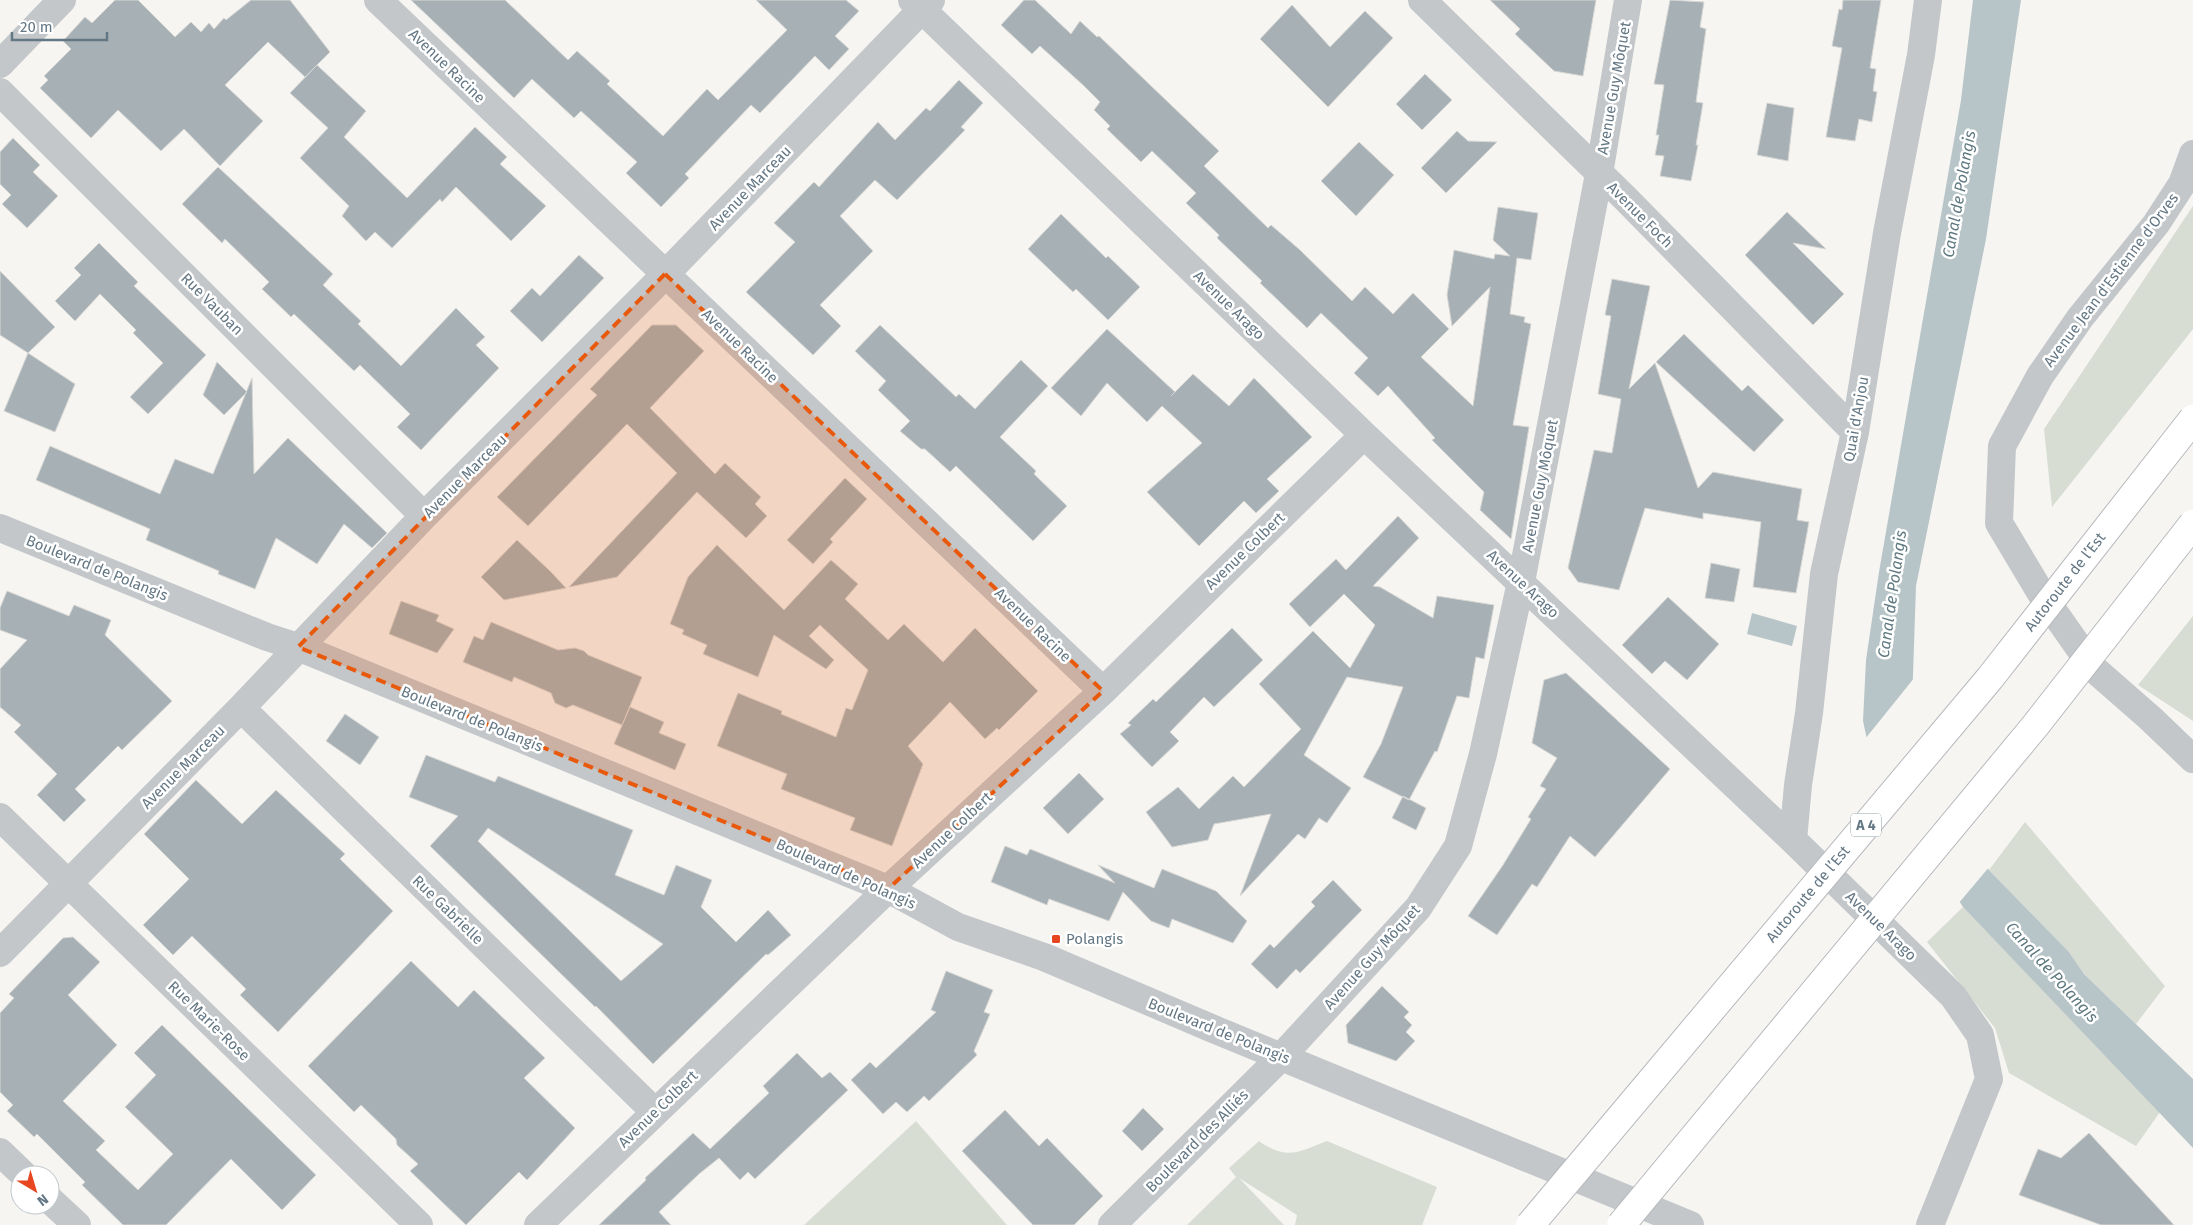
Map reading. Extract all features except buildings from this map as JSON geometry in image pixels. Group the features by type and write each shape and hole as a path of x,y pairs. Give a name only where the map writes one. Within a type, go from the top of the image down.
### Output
{"highway":[{"name":"Autoroute de l’Est","path":"1530,1225 1990,678 2193,419"},
{"path":"1620,1225 2035,726 2193,524"}],"street":[{"path":"0,64 62,0"},
{"name":"Avenue Racine","path":"378,0 1103,691"},
{"name":"Avenue Foch","path":"1422,0 1599,174 1855,432"},
{"name":"Avenue Guy Môquet","path":"1282,1056 1418,908 1458,846 1483,754 1521,582 1599,174 1628,0"},
{"name":"Quai d'Anjou","path":"1793,840 1824,574 1855,432 1887,233 1921,55 1928,0"},
{"name":"Avenue Marceau","path":"0,954 242,708 424,516 665,274 922,3"},
{"name":"Avenue Arago","path":"922,3 1364,435 1793,840 1953,996 1980,1035 1989,1079 1930,1225"},
{"name":"Rue Vauban","path":"0,92 424,516"},
{"name":"Avenue Jean d'Estienne d'Orves","path":"2193,154 2182,184 2156,224 2080,318 2040,376 2002,446 1999,523 2042,595 2094,670 2150,718 2193,759"},
{"name":"Avenue Colbert","path":"538,1225 888,889 1103,691 1364,435"},
{"name":"Boulevard de Polangis","path":"0,528 267,637 298,647 888,889 958,927 1044,957 1690,1225"},
{"name":"Rue Gabrielle","path":"242,708 654,1112"},
{"name":"Rue Marie-Rose","path":"0,817 419,1225"},
{"name":"Boulevard des Alliés","path":"1112,1225 1282,1056"},
{"path":"0,1152 14,1165"},
{"path":"60,1209 77,1225"}],"highlighted area":[{"path":"665,274 1103,691 888,889 298,647"}],"shaded area":[{"path":"2193,206 2193,329 2052,507 2044,429"},
{"path":"2193,616 2193,721 2138,685"},
{"path":"2025,822 2165,986 2136,1024 2084,974 2069,952 1989,870"},
{"path":"1963,907 2160,1112 2136,1146 2009,1073 1995,1028 1927,942"},
{"path":"916,1121 1007,1225 804,1225"},
{"path":"1259,1141 1277,1151 1293,1153 1327,1141 1437,1187 1422,1225 1295,1225 1297,1215 1239,1178 1284,1225 1187,1225 1236,1177 1229,1168"}],"water":[{"name":"Canal de Polangis","path":"1973,0 2021,0 1986,239 1916,586 1911,734 1934,780 1989,870 2069,952 2084,974 2193,1079 2193,1148 1963,907 1873,767 1863,721 1866,660 1879,572 1961,100"},
{"path":"1752,613 1797,626 1792,646 1747,634"}],"pier":[{"path":"1915,677 1913,734 1936,779 1990,866 1958,904 1870,768 1865,739"}],"place":[{"name":"Polangis","path":"1056,939"}]}
